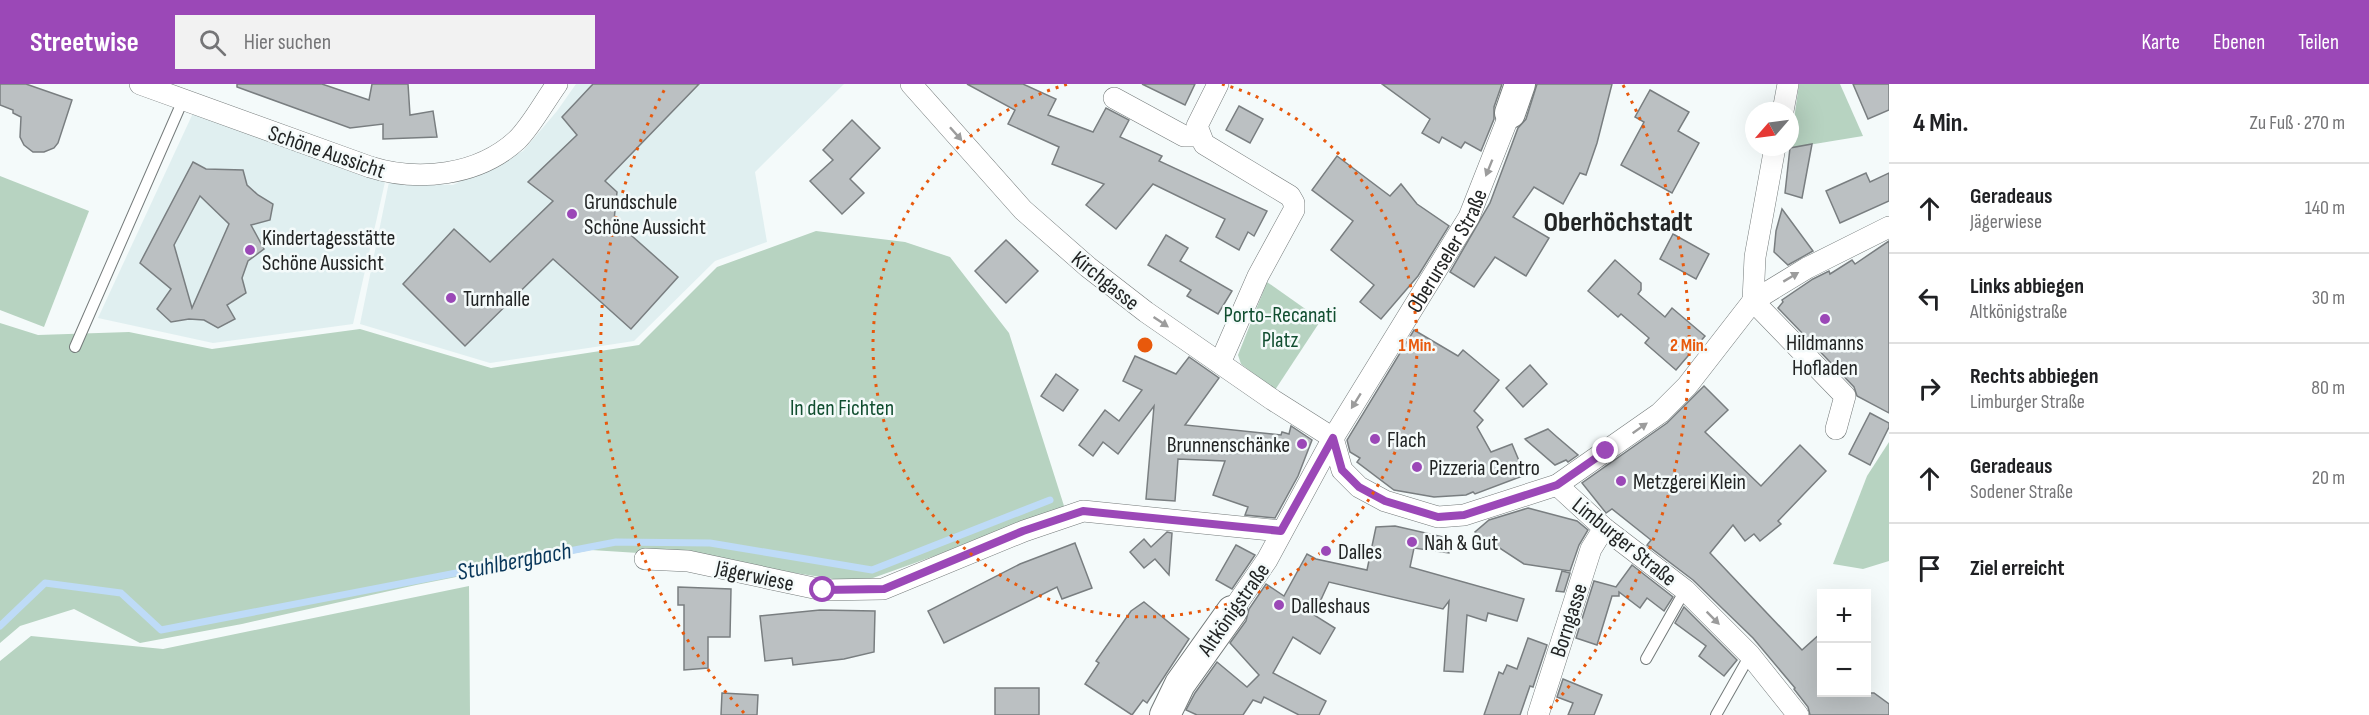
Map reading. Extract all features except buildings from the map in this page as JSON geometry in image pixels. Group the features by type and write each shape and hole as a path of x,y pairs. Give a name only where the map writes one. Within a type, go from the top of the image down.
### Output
{"street":[{"name":"Schöne Aussicht","path":"140,84 388,173 427,176 466,168 502,151 518,139 557,84"},
{"path":"1218,84 1197,126 1204,144 1290,195 1294,203 1294,210 1253,285 1220,363"},
{"name":"Oberurseler Straße","path":"1333,438 1469,217 1520,84"},
{"path":"1785,102 1788,84"},
{"name":"Kirchgasse","path":"917,86 1023,210 1088,267 1146,312 1273,400 1333,438"},
{"path":"1114,98 1184,136 1199,136"},
{"path":"1773,156 1755,257 1753,301 1845,396 1836,429"},
{"path":"1557,485 1660,413 1687,386 1753,301 1807,268 1889,227"},
{"name":"Limburger Straße","path":"1333,438 1342,470 1359,487 1385,501 1438,517 1464,515 1557,485 1604,528 1685,590 1750,655 1798,715"},
{"name":"Altkönigstraße","path":"1165,715 1180,684 1267,560 1333,438"},
{"name":"Jägerwiese","path":"645,559 688,561 823,590 884,589 1023,531 1083,511 1281,531"},
{"name":"Borngasse","path":"1538,715 1591,549 1604,528"}],"lane":[{"path":"75,347 183,100"},
{"path":"1646,659 1685,590"},
{"path":"1716,715 1750,655"}],"shaded area":[{"name":"Grundschule Schöne Aussicht","path":"576,84 844,84 755,172 767,242 715,261 634,341 490,363 360,324 389,182 453,185 523,151 557,111"},
{"name":"Kindertagesstätte Schöne Aussicht","path":"194,111 385,182 353,324 213,343 98,318"}],"green space":[{"path":"1799,84 1840,84 1863,136 1799,147 1799,102 1796,102"},
{"path":"0,176 89,211 44,327 0,310"},
{"name":"In den Fichten","path":"816,231 905,242 950,257 1009,333 1065,509 859,583 686,556 591,550 416,585 242,624 140,643 74,609 20,626 0,643 0,323 38,335 129,332 212,349 360,329 491,368 639,345 717,267"},
{"name":"Porto-Recanati Platz","path":"1267,282 1321,320 1275,390 1241,364 1238,355"},
{"path":"1889,442 1889,561 1863,569 1833,564 1867,476"},
{"path":"469,586 470,715 0,715 0,661 31,636 163,649"}],"waterway":[{"name":"Stuhlbergbach","path":"0,626 45,583 121,593 161,630 616,542 710,543 872,570 1050,500"}],"place":[{"name":"Grundschule Schöne Aussicht","path":"572,214"},
{"name":"Kindertagesstätte Schöne Aussicht","path":"250,250"},
{"name":"Turnhalle","path":"451,298"},
{"name":"Hildmanns Hofladen","path":"1825,319"},
{"name":"Flach","path":"1375,439"},
{"name":"Brunnenschänke","path":"1302,444"},
{"name":"Pizzeria Centro","path":"1417,467"},
{"name":"Metzgerei Klein","path":"1621,481"},
{"name":"Nah & Gut","path":"1412,542"},
{"name":"Dalles","path":"1326,551"},
{"name":"Dalleshaus","path":"1279,605"}],"district":[{"name":"Oberhöchstadt","path":"1618,221"}],"route":[{"path":"823,590 884,589 1023,531 1083,511 1281,531 1333,438 1342,470 1359,487 1385,501 1438,517 1464,515 1557,485 1606,451"}]}
